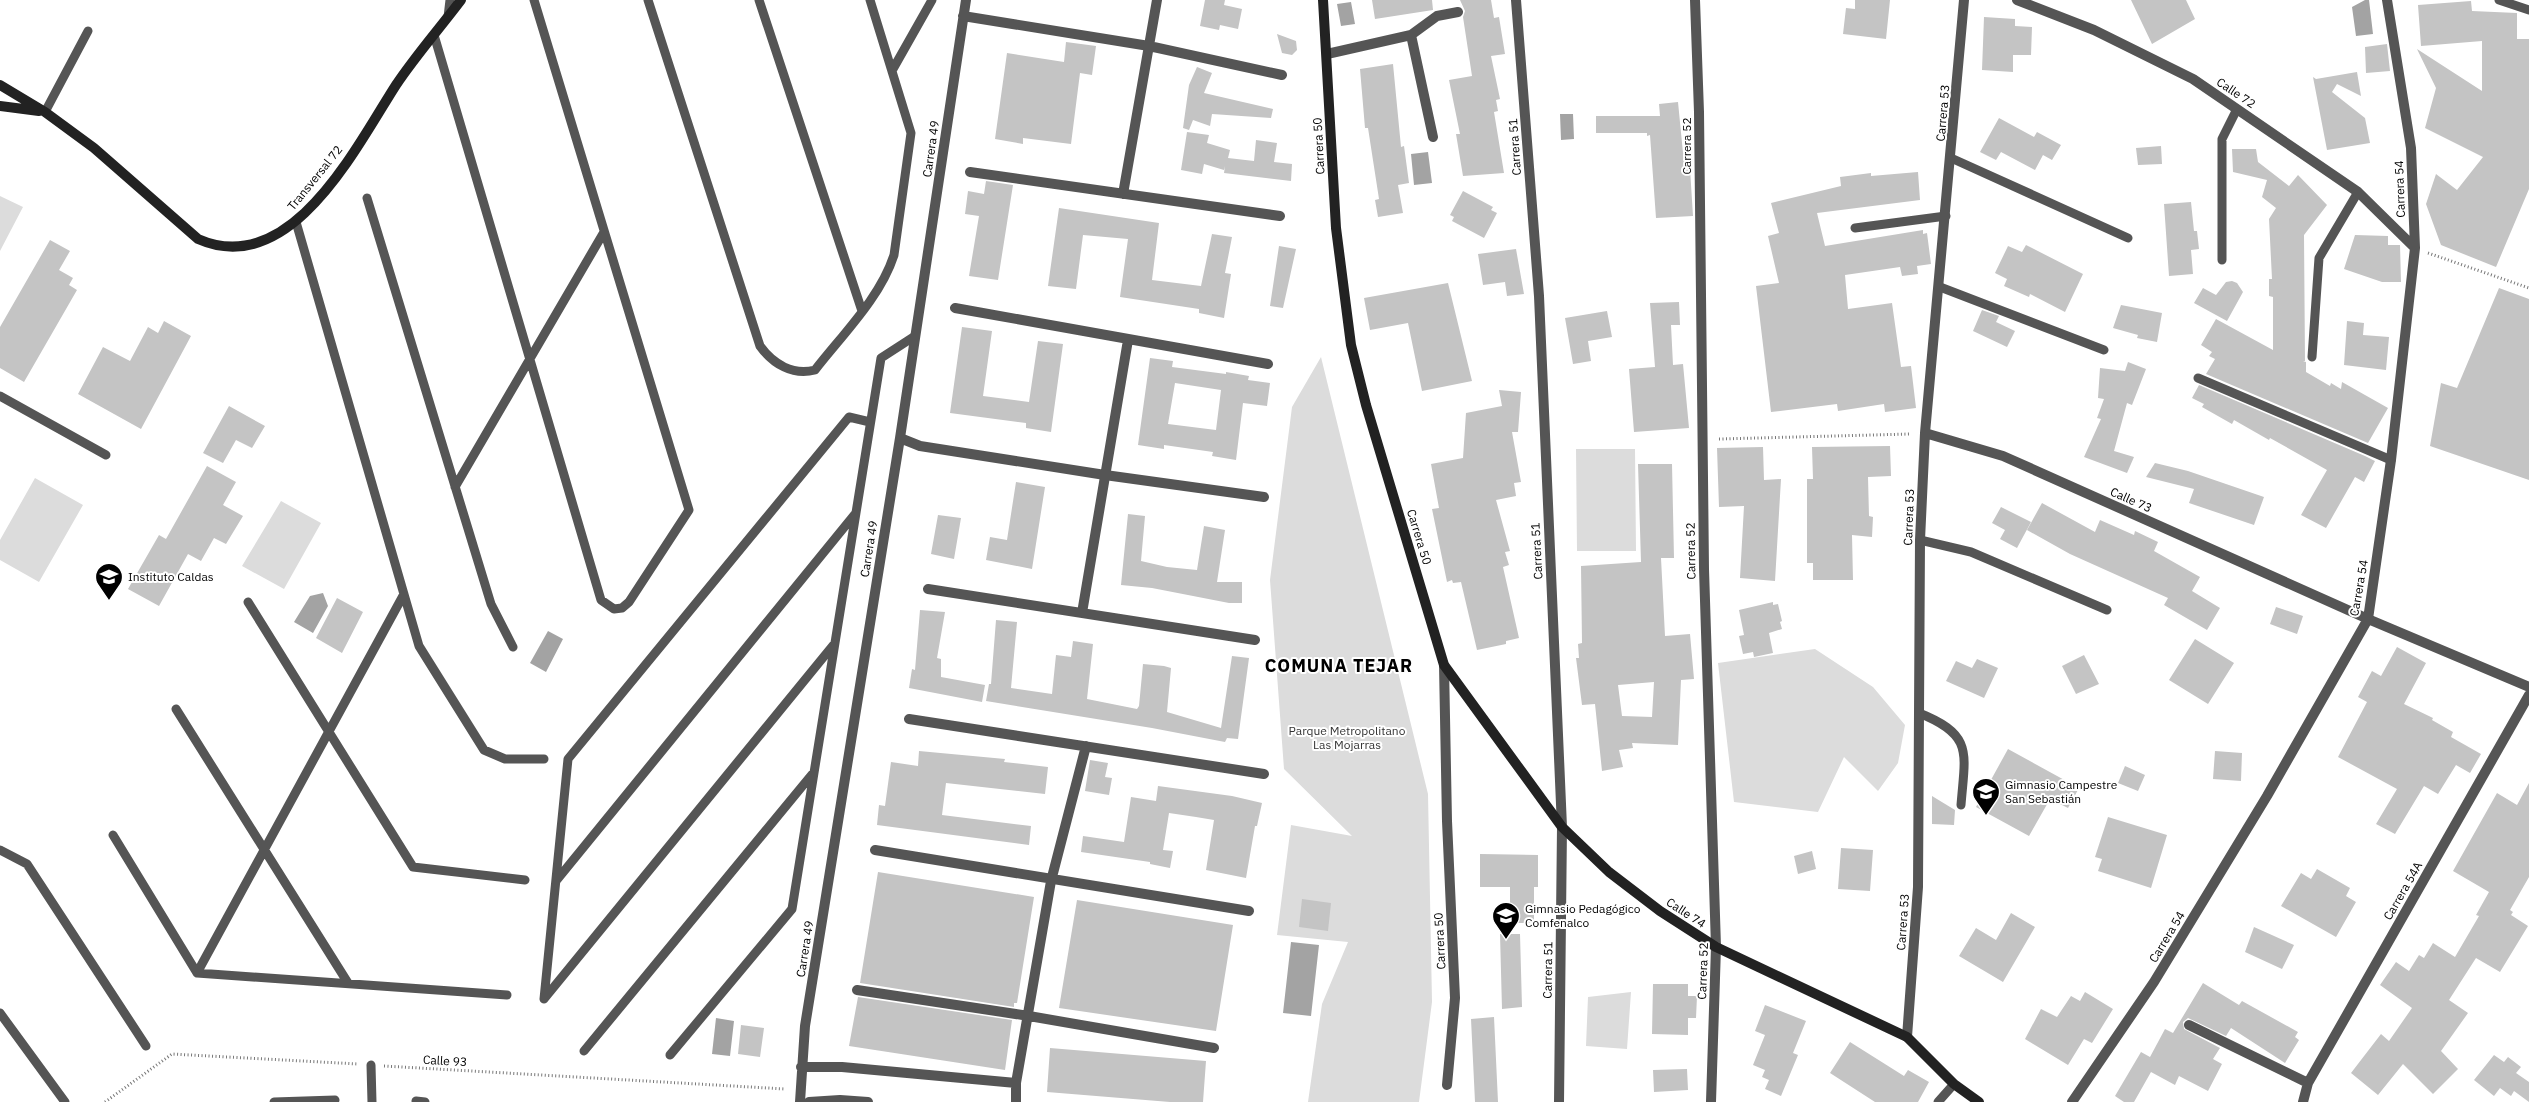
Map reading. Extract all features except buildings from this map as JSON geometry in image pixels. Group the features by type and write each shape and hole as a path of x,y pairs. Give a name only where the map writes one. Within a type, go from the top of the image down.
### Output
{"street":[{"name":"Transversal 72","path":"0,85 45,112 100,153 189,232 210,244 228,248 251,245 279,234 296,222 310,208 346,162 398,83 462,0"},
{"name":"Carrera 49","path":"800,1102 801,1067 811,990 900,438 966,0"},
{"path":"1123,194 1157,0"},
{"name":"Carrera 50","path":"1323,0 1336,228 1351,345 1366,405 1444,665 1447,821 1455,998 1447,1085"},
{"name":"Carrera 51","path":"1516,0 1539,296 1562,827 1559,1102"},
{"name":"Carrera 52","path":"1695,0 1699,112 1702,440 1716,947 1711,1102"},
{"name":"Carrera 53","path":"1907,1037 1918,887 1920,540 1925,433 1940,287 1964,0"},
{"name":"Calle 72","path":"2018,0 2094,30 2193,79 2358,192 2415,248"},
{"name":"Carrera 54","path":"2072,1102 2154,982 2267,796 2368,619 2391,460 2415,248 2412,148 2387,0"},
{"path":"1327,54 1411,35 1438,16 1458,12"},
{"path":"963,16 1148,46 1282,75"},
{"path":"1411,35 1433,137"},
{"name":"Transversal 72","path":"0,106 45,112"},
{"path":"970,172 1280,216"},
{"path":"955,308 1268,364"},
{"path":"1082,613 1128,340"},
{"name":"Calle 73","path":"1925,433 2003,456 2368,619 2529,687"},
{"path":"900,438 920,446 1105,475 1264,497"},
{"path":"928,589 1255,640"},
{"name":"Calle 74","path":"1444,665 1562,827 1609,872 1660,911 1716,947 1907,1037 1954,1084 1979,1102"},
{"name":"Carrera 54A","path":"2303,1102 2308,1083 2529,695"},
{"path":"909,719 1264,774"},
{"path":"1016,1102 1016,1083 1051,880 1086,746"},
{"path":"874,850 1250,911"},
{"path":"858,990 1028,1016 1214,1048"},
{"path":"2189,1025 2308,1083"},
{"path":"801,1067 842,1067 1016,1083"},
{"path":"809,1102 868,1102"}],"lane":[{"path":"447,18 450,0"},
{"path":"434,35 601,600 614,609 622,608 630,602 689,510 534,0"},
{"path":"648,0 760,346 777,364 793,371 805,373 815,370 862,311 888,272 894,255 912,142 910,123 870,0"},
{"path":"759,0 862,311"},
{"path":"893,69 932,0"},
{"path":"2499,0 2529,10"},
{"path":"45,112 88,31"},
{"path":"2222,260 2222,138 2237,109"},
{"path":"1951,158 2128,238"},
{"path":"2312,357 2319,258 2358,192"},
{"path":"367,198 491,604 513,647"},
{"path":"1855,228 1946,216"},
{"path":"296,222 419,646 484,750 505,759 544,759"},
{"path":"455,488 604,232"},
{"path":"1940,287 2104,350"},
{"path":"670,1055 792,909 881,358 915,336"},
{"path":"2198,378 2391,460"},
{"path":"0,396 106,456"},
{"path":"835,642 544,999 568,759 850,416 870,422"},
{"path":"556,881 856,513"},
{"path":"1920,540 1971,552 2106,610"},
{"path":"197,972 404,594"},
{"path":"248,602 413,867 525,880"},
{"path":"176,709 348,983"},
{"path":"1919,713 1936,720 1953,731 1963,746 1964,763 1961,805"},
{"path":"584,1051 814,772"},
{"path":"113,834 197,972"},
{"path":"0,850 27,864 146,1046"},
{"path":"197,972 506,995"},
{"path":"0,1013 65,1102"},
{"path":"371,1065 372,1102"},
{"path":"1938,1102 1954,1084"},
{"path":"274,1102 335,1100"},
{"path":"416,1101 425,1102"}],"path":[{"path":"2415,248 2529,288"},
{"path":"1702,440 1925,433"},
{"name":"Calle 93","path":"105,1102 172,1054 800,1090"}],"green space":[{"path":"0,196 23,207 0,251"},
{"name":"Parque Metropolitano Las Mojarras","path":"1321,357 1428,794 1432,1002 1419,1102 1308,1102 1322,1004 1348,942 1277,935 1291,825 1352,836 1284,769 1270,580 1292,407"},
{"path":"1576,449 1635,449 1636,551 1577,551"},
{"path":"35,478 83,505 39,582 0,560 0,540"},
{"path":"281,501 321,523 284,589 242,566"},
{"path":"1815,649 1873,687 1905,725 1898,763 1878,791 1844,757 1818,812 1734,802 1718,663"},
{"path":"1631,992 1627,1049 1586,1046 1588,997"}],"shaded area":[{"path":"2365,0 2369,0 2373,34 2356,36 2352,7"},
{"path":"1351,2 1355,24 1341,26 1337,4"},
{"path":"1560,114 1573,114 1574,139 1561,140"},
{"path":"1428,152 1432,183 1414,185 1411,154"},
{"path":"323,593 328,606 313,633 294,622 310,596"},
{"path":"548,631 563,639 546,672 530,663"},
{"path":"1291,942 1319,945 1311,1016 1283,1013"},
{"path":"716,1018 734,1021 730,1056 712,1054"}],"place":[{"name":"Instituto Caldas","path":"109,601"},
{"name":"Gimnasio Campestre San Sebastián","path":"1986,816"},
{"name":"Gimnasio Pedagógico Comfenalco","path":"1506,940"}],"district":[{"name":"COMUNA TEJAR","path":"1339,666"}]}
